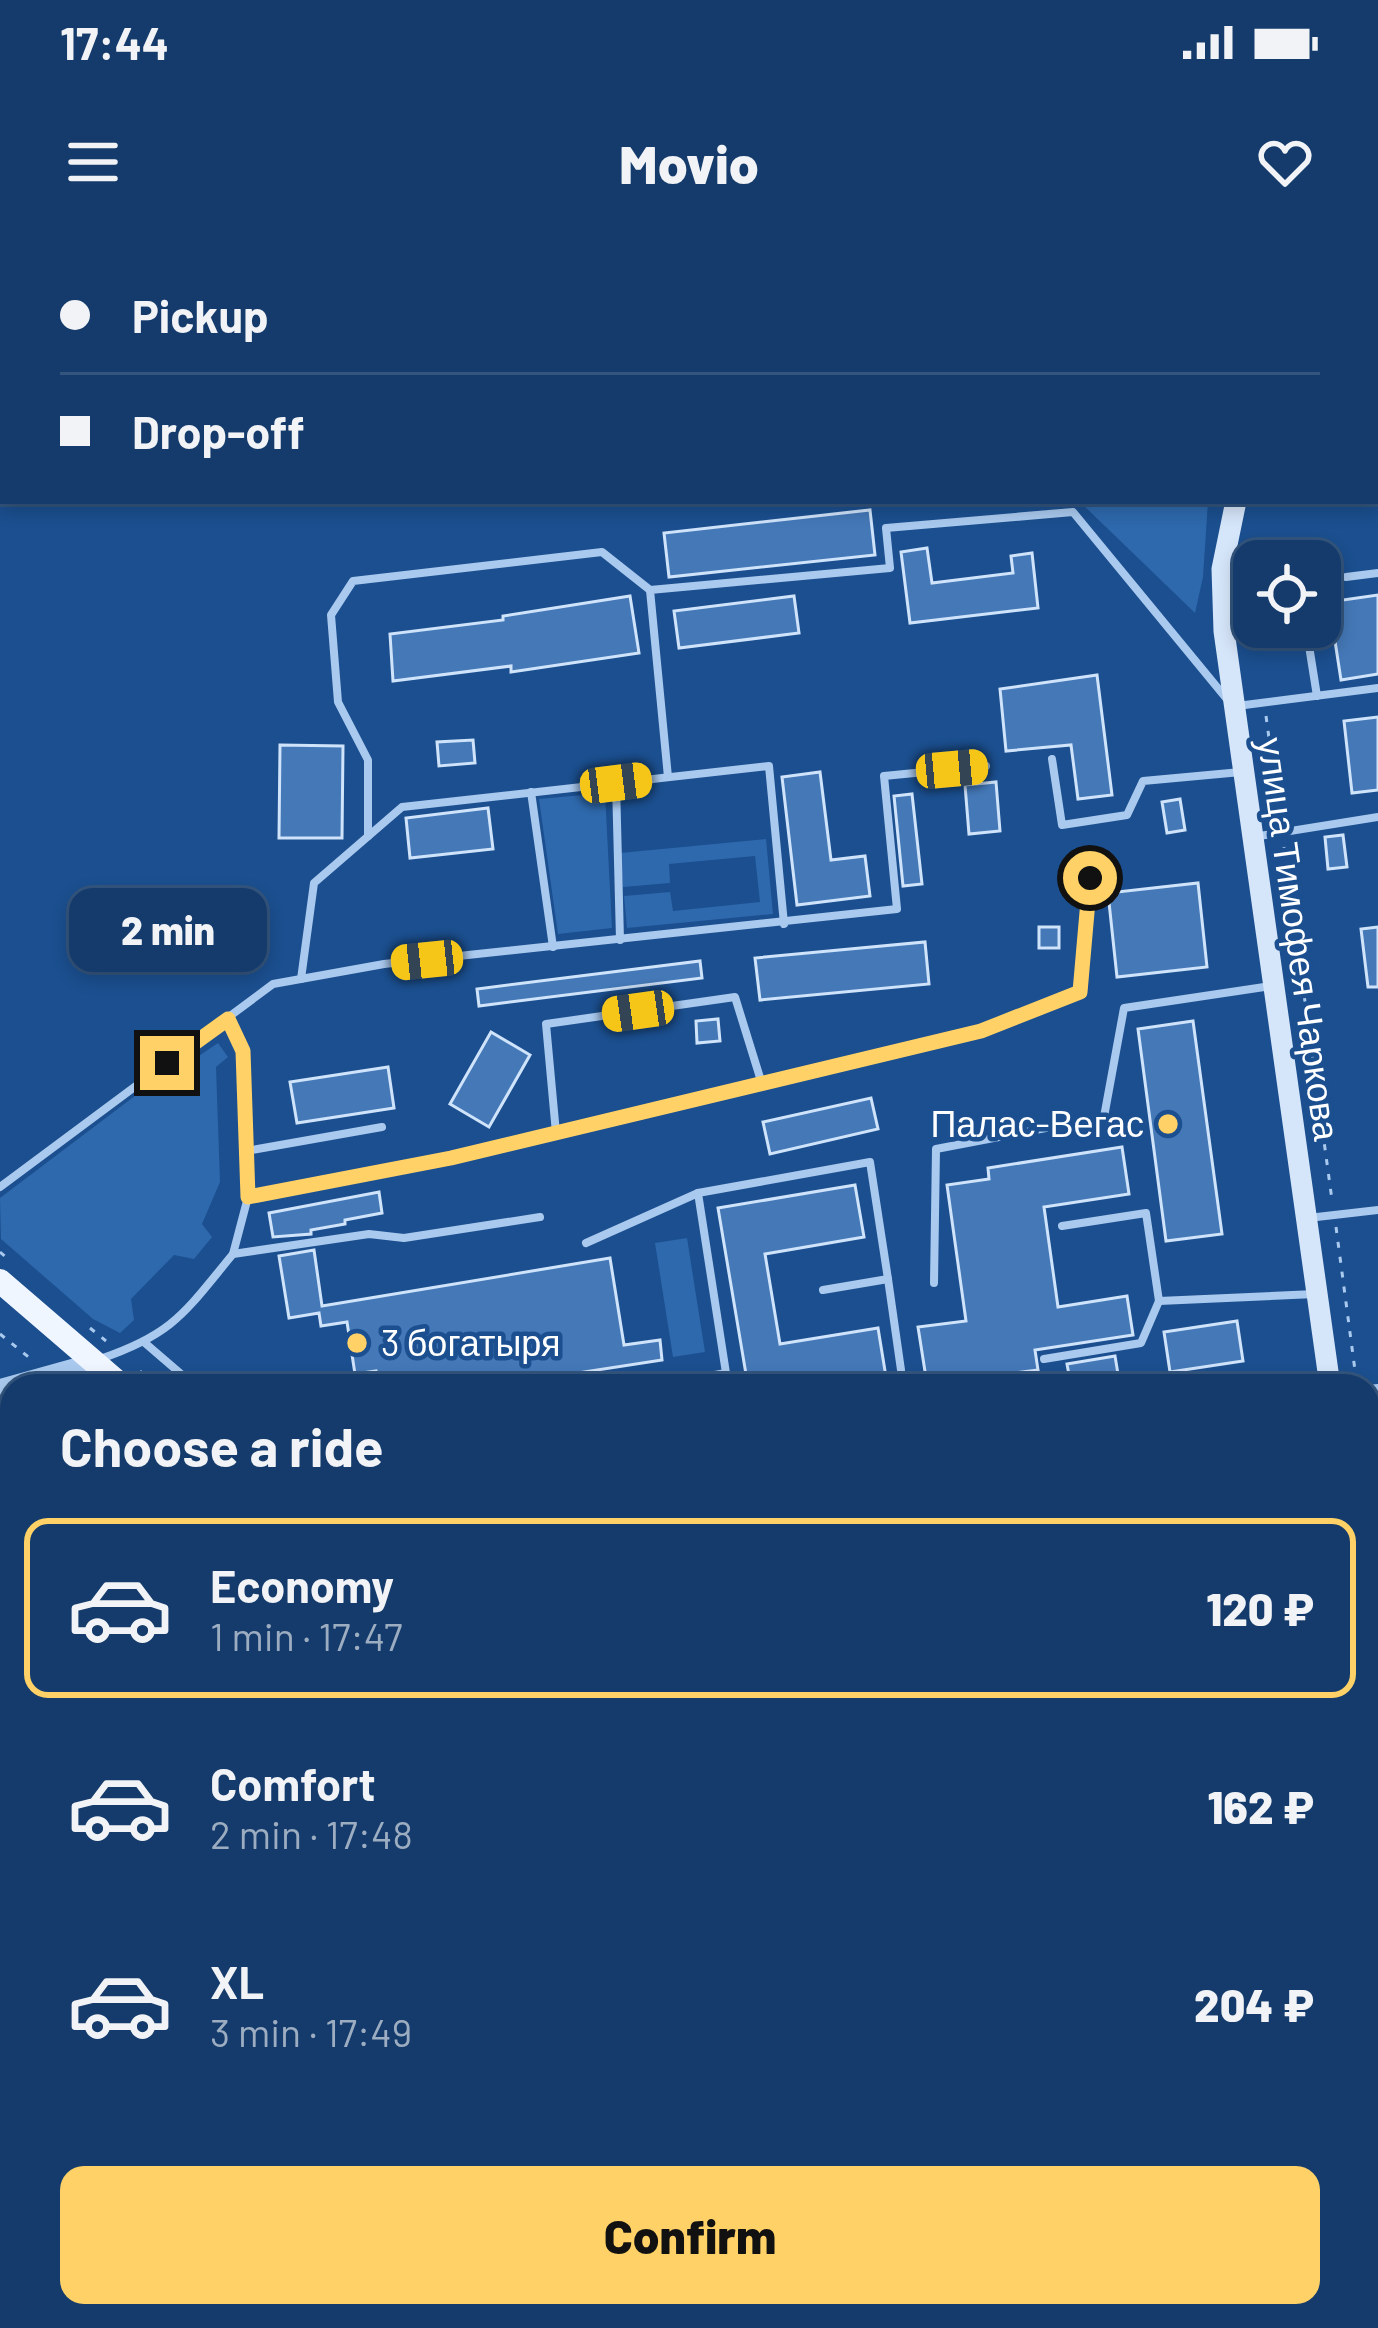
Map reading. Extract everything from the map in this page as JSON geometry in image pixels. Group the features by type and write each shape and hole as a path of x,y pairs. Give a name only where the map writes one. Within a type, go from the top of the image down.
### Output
{"main road":[{"name":"улица Тимофея Чаркова","path":"1235,504 1222,568 1233,706 1328,1374"},
{"path":"0,1281 108,1374"}],"street":[{"path":"51,1374 94,1362"}],"lane":[{"path":"368,837 368,760 338,702 332,615 353,581 602,552 650,590 890,568 886,528 1073,512 1233,706 1378,688"},
{"path":"1222,568 1233,572"},
{"path":"1346,577 1378,573"},
{"path":"650,590 668,777"},
{"path":"1309,648 1317,696"},
{"path":"1052,759 1061,825 1127,814 1143,781 1242,772"},
{"path":"301,979 314,883 402,807 531,792 769,766 784,924"},
{"path":"0,1187 273,984 384,964 897,909 884,776 986,766"},
{"path":"616,783 620,940"},
{"path":"531,792 553,947"},
{"path":"1252,837 1378,817"},
{"path":"248,1197 451,1158 981,1031 1080,992 1090,878"},
{"path":"934,1282 936,1149 1104,1117 1124,1008 1273,986"},
{"path":"556,1133 546,1024 735,997 762,1084"},
{"path":"94,1362 145,1343 176,1323 233,1254 248,1197 243,1051 228,1019"},
{"path":"247,1151 382,1127"},
{"path":"586,1243 698,1193 870,1162 902,1370"},
{"path":"698,1193 726,1372 716,1374"},
{"path":"1306,1218 1378,1210"},
{"path":"1044,1359 1141,1343 1159,1301 1146,1213 1062,1226"},
{"path":"233,1254 369,1234 404,1238 540,1217"},
{"path":"823,1290 888,1279"},
{"path":"1159,1301 1316,1294"},
{"path":"145,1343 181,1374"}],"path":[{"path":"1264,703 1355,1374"}],"shaded area":[{"path":"1082,504 1208,504 1203,577 1195,613"},
{"path":"605,793 612,928 558,934 539,799"},
{"path":"766,839 773,914 627,928 624,896 670,892 673,911 760,902 755,856 669,864 670,883 623,887 620,853"},
{"path":"218,1043 228,1057 216,1067 220,1182 202,1224 212,1237 194,1259 174,1255 131,1299 134,1320 120,1333 93,1319 1,1239 0,1198 181,1061 190,1062"},
{"path":"687,1238 705,1352 673,1357 655,1243"}],"building":[{"path":"870,510 875,555 669,577 664,533"},
{"path":"927,548 932,583 1013,573 1011,556 1032,553 1038,608 910,623 901,552"},
{"path":"1378,595 1378,674 1341,680 1336,648 1341,648 1341,600"},
{"path":"630,596 639,653 511,672 511,666 393,681 390,634 503,620 503,616"},
{"path":"794,596 799,633 679,648 674,611"},
{"path":"1097,675 1112,795 1078,799 1071,745 1006,751 1000,689"},
{"path":"1378,717 1378,790 1352,793 1344,721"},
{"path":"473,740 475,763 439,766 437,742"},
{"path":"280,745 343,746 342,838 279,838"},
{"path":"820,772 831,860 865,856 870,896 797,905 782,777"},
{"path":"996,782 1000,831 969,834 965,785"},
{"path":"912,794 922,884 903,886 894,796"},
{"path":"1180,799 1185,830 1167,833 1162,802"},
{"path":"488,808 493,849 410,858 406,818"},
{"path":"1343,835 1347,867 1328,869 1325,837"},
{"path":"1198,883 1207,967 1117,977 1108,893"},
{"path":"1039,927 1059,927 1059,948 1039,948"},
{"path":"1378,927 1378,987 1368,987 1361,929"},
{"path":"925,942 929,984 760,1000 755,958"},
{"path":"700,961 702,978 479,1006 477,989"},
{"path":"718,1019 720,1041 697,1043 696,1021"},
{"path":"1193,1021 1222,1234 1166,1241 1138,1029"},
{"path":"491,1032 530,1055 489,1127 450,1104"},
{"path":"388,1067 394,1108 297,1123 290,1082"},
{"path":"871,1098 878,1129 770,1154 763,1122"},
{"path":"1122,1147 1129,1194 1044,1207 1058,1307 1127,1296 1133,1335 1035,1350 1038,1370 925,1374 918,1327 966,1321 947,1185 989,1179 988,1168"},
{"path":"855,1185 864,1237 765,1254 780,1344 878,1328 886,1374 746,1374 718,1208"},
{"path":"379,1192 382,1213 311,1230 311,1234 273,1237 269,1213"},
{"path":"314,1250 322,1306 610,1258 624,1345 660,1340 662,1360 571,1374 355,1374 347,1322 321,1326 319,1313 289,1318 279,1256"},
{"path":"1237,1321 1243,1361 1170,1372 1164,1332"},
{"path":"1115,1356 1118,1374 1069,1374 1067,1364"}],"place":[{"name":"Палас-Вегас","path":"1168,1124"},
{"name":"3 богатыря","path":"357,1343"}],"route":[{"path":"167,1063 228,1019 243,1051 248,1197 451,1158 981,1031 1080,992 1090,878"}]}
